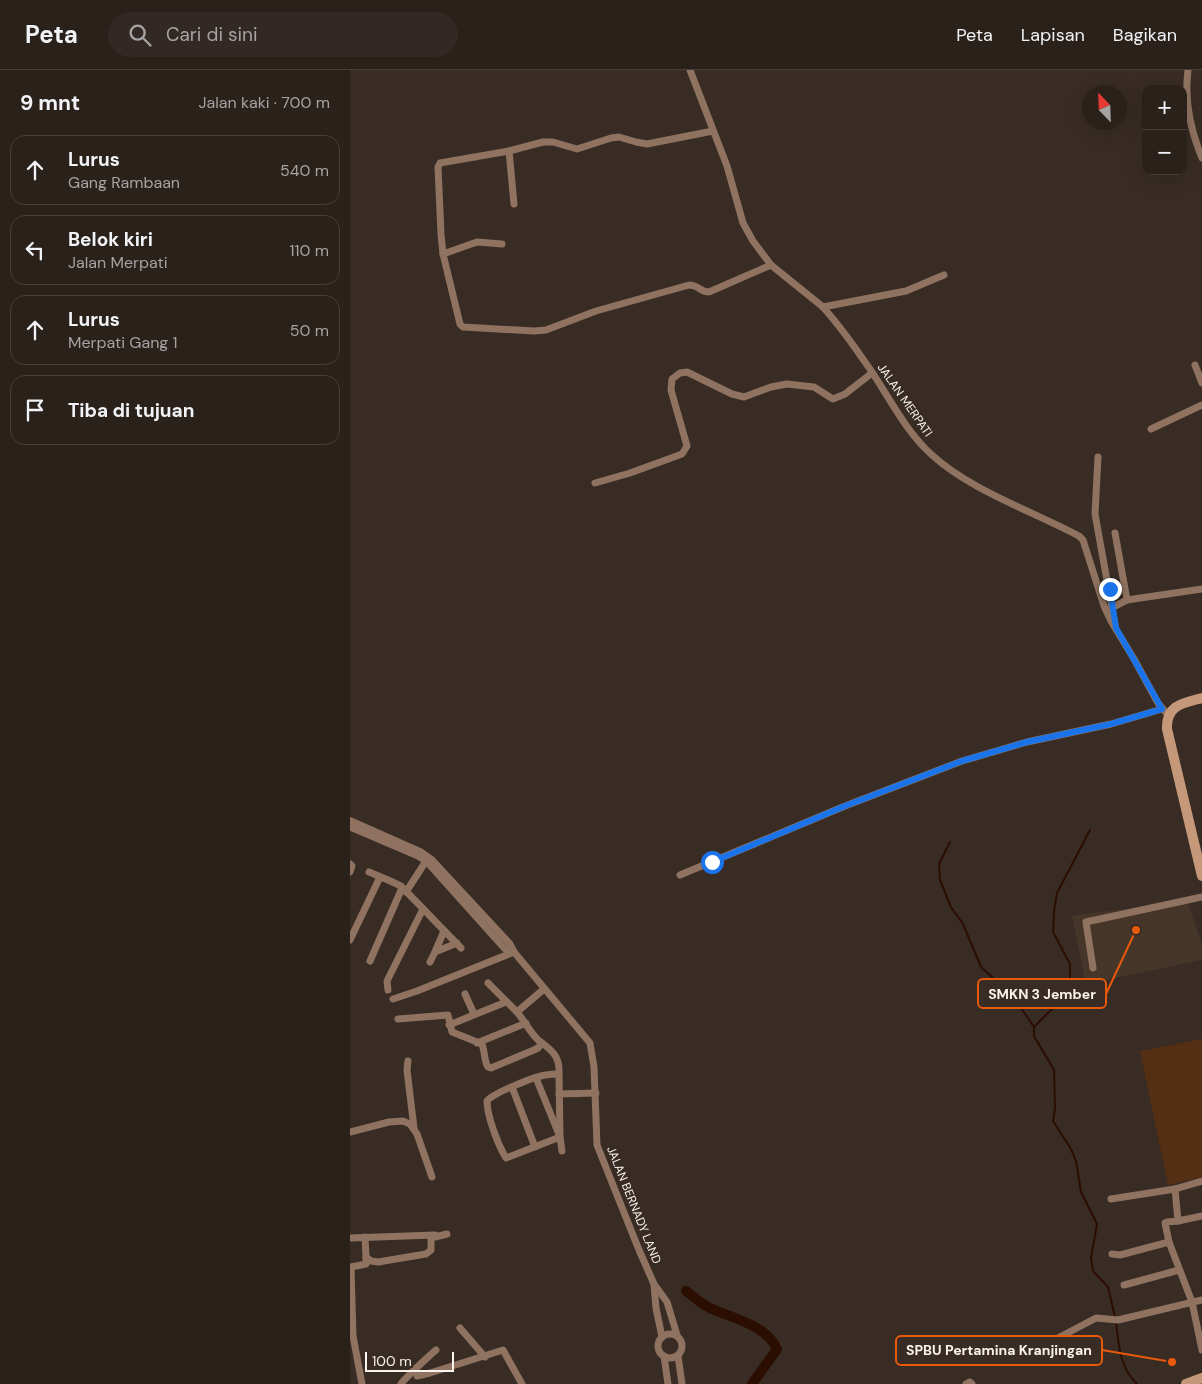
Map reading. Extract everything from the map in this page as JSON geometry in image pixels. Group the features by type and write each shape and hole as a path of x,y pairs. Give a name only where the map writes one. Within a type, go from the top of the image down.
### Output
{"main road":[{"path":"1202,698 1177,705 1165,712 1167,729 1202,876"},
{"path":"1186,1384 1202,1378"}],"street":[{"name":"JALAN MERPATI","path":"690,70 727,166 743,222 753,241 772,265 789,281 823,307 914,436 939,461 962,477 991,493 1069,531 1083,540 1104,606 1165,712"},
{"path":"1188,70 1188,114 1202,158"},
{"path":"713,130 647,144 619,137 582,148 572,148 553,142 543,142 509,151 444,161 439,164 443,254 459,321 462,326 534,331 546,330 596,312 689,285 709,292 772,265"},
{"path":"509,151 514,204"},
{"path":"443,254 477,242 502,244"},
{"path":"823,307 906,291 944,275"},
{"path":"1195,365 1202,383"},
{"path":"595,483 630,473 682,454 687,446 670,390 672,379 680,373 687,372 732,394 744,397 771,387 787,384 814,387 833,399 845,394 872,374"},
{"path":"1151,429 1202,405"},
{"path":"1098,457 1095,514 1116,628"},
{"path":"1115,533 1127,600"},
{"path":"1113,608 1116,604 1127,600 1202,589"},
{"path":"680,875 845,806 962,761 1027,742 1165,712"},
{"path":"350,812 350,824"},
{"name":"JALAN BERNADY LAND","path":"350,824 426,861 506,949 514,952"},
{"name":"JALAN BERNADY LAND","path":"350,824 427,856 510,944 514,952 590,1043 596,1094 597,1145 654,1284 667,1302 677,1335"},
{"path":"370,961 404,890 415,880 426,861"},
{"path":"350,864 352,866 350,872"},
{"path":"368,872 397,884 459,946 435,952"},
{"path":"350,940 380,877"},
{"path":"1093,968 1086,922 1202,897"},
{"path":"388,990 387,981 423,909"},
{"path":"430,962 444,931"},
{"path":"393,999 514,952"},
{"path":"488,983 517,1012 534,1036 549,1048 559,1061 560,1137 562,1152"},
{"path":"517,1012 544,989"},
{"path":"465,994 474,1014"},
{"path":"449,1025 506,1002"},
{"path":"398,1019 432,1018 437,1015 448,1015 452,1032 482,1044 486,1055 486,1065 491,1068 534,1050 542,1043"},
{"path":"476,1043 526,1023"},
{"path":"408,1061 407,1070 414,1128 432,1177"},
{"path":"559,1074 545,1075 512,1087 493,1095 487,1103 493,1127 506,1158 560,1137"},
{"path":"536,1078 560,1137"},
{"path":"512,1087 535,1147"},
{"path":"559,1094 596,1094"},
{"path":"350,1132 390,1122 403,1121 414,1128"},
{"path":"1110,1199 1175,1189 1202,1181"},
{"path":"1175,1189 1178,1221"},
{"path":"1202,1216 1166,1222 1169,1242 1192,1302 1202,1350"},
{"path":"350,1238 447,1234 431,1238 432,1250 426,1254 378,1262 371,1261 366,1257"},
{"path":"362,1384 353,1336 350,1280 351,1267 366,1264 365,1237"},
{"path":"1112,1254 1120,1255 1169,1242"},
{"path":"1124,1285 1179,1270"},
{"name":"JALAN BERNADY LAND","path":"654,1284 656,1308 662,1338"},
{"path":"1056,1339 1096,1318 1118,1320 1202,1300"},
{"path":"460,1328 485,1357"},
{"path":"668,1384 664,1356 659,1350 659,1343 667,1334 677,1335 681,1340 683,1347 678,1356 682,1384"},
{"path":"401,1384 436,1350"},
{"path":"417,1376 503,1350 522,1384"},
{"path":"664,1356 670,1358 678,1356"},
{"path":"966,1384 970,1382 972,1384"}],"shaded area":[{"path":"1187,900 1202,945 1202,960 1086,984 1072,916"},
{"path":"1202,1039 1202,1177 1168,1185 1140,1051"}],"waterway":[{"path":"1034,1027 1070,991 1070,964 1053,932 1054,911 1057,893 1090,830"},
{"path":"950,842 939,864 940,880 951,907 963,924 981,967 1013,996 1034,1027 1034,1036 1054,1070 1055,1108 1053,1121 1071,1149 1076,1161 1081,1192 1097,1224 1091,1258 1093,1271 1108,1287 1115,1317"},
{"path":"686,1291 708,1307 747,1323 765,1333 772,1340 777,1349 752,1384"},
{"path":"1116,1322 1123,1363 1137,1384"}],"place":[{"name":"SMKN 3 Jember","path":"1136,930"},
{"name":"SPBU Pertamina Kranjingan","path":"1172,1362"}],"route":[{"path":"712,862 845,806 962,761 1027,742 1111,724 1162,709 1116,628 1110,589"}]}
